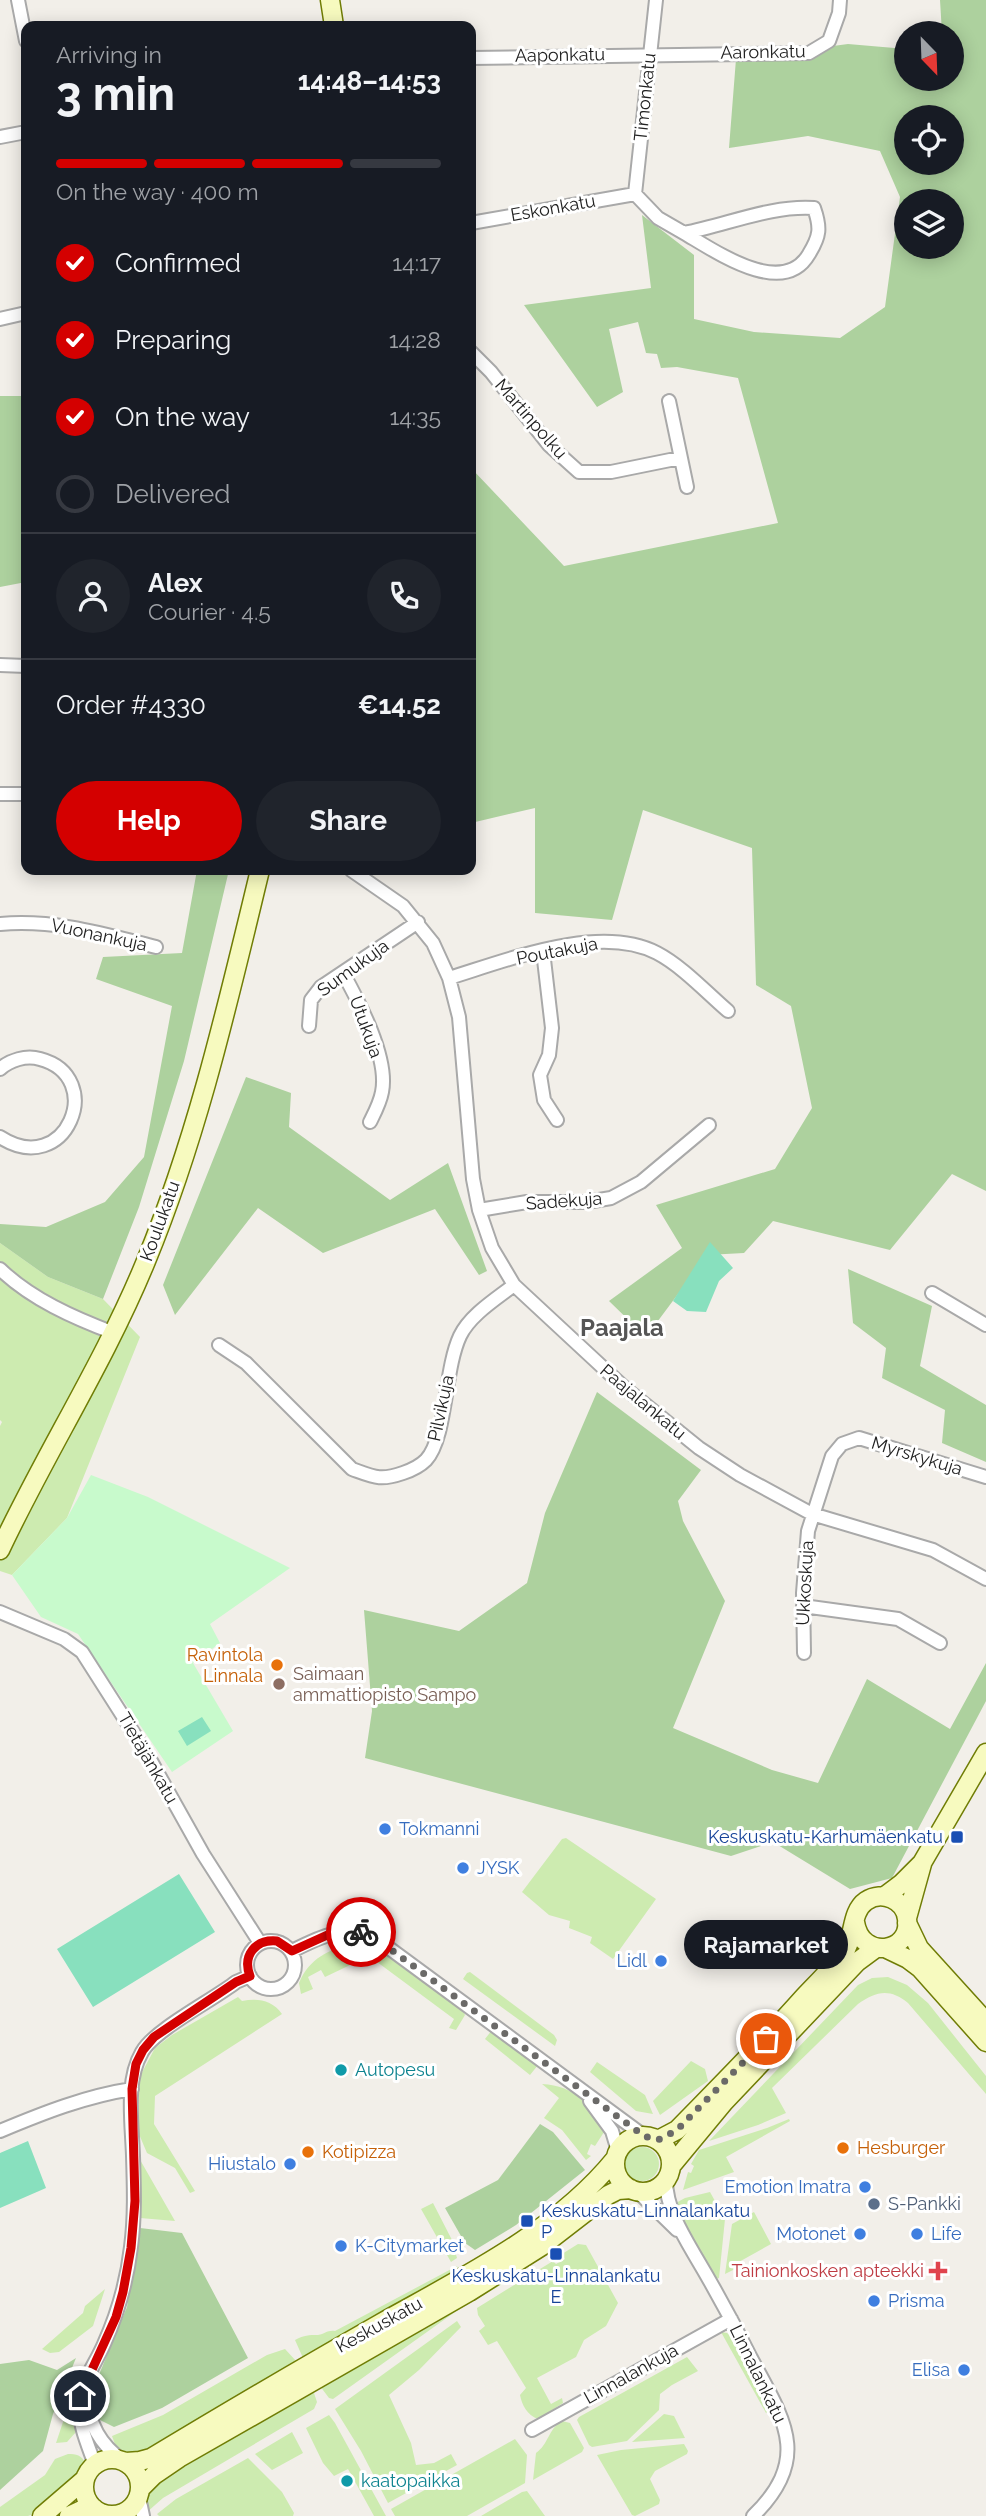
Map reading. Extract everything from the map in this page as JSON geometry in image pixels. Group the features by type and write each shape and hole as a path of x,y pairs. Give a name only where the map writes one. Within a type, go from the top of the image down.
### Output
{"main road":[{"path":"330,0 333,21"},
{"name":"Koulukatu","path":"0,1550 114,1333 146,1262 172,1194 210,1073 259,875"},
{"path":"922,1863 901,1940 880,1948 857,1962 724,2102 652,2190 634,2190 617,2175 616,2155 630,2139 651,2138 677,2130 766,2039 845,1952 861,1905 876,1897 885,1896 922,1863 986,1753"},
{"path":"885,1896 900,1904 919,1948 986,2022"},
{"path":"855,1922 861,1939 908,1959 920,1969 986,2042"},
{"path":"651,2138 669,2155 668,2173"},
{"name":"Keskuskatu","path":"124,2461 151,2458 260,2392 474,2271 560,2212 597,2181 616,2155"},
{"name":"Keskuskatu","path":"140,2493 154,2475 179,2458 469,2292 542,2246 608,2195 618,2190 634,2190"},
{"path":"42,2516 90,2472 110,2459 124,2461 137,2473 140,2493 133,2506 123,2513 104,2513 86,2508 69,2516"},
{"path":"90,2472 85,2493 104,2513"}],"street":[{"path":"18,0 22,21"},
{"name":"Timonkatu","path":"635,194 656,0"},
{"name":"Aaronkatu","path":"650,54 809,53 830,41 839,13 840,0"},
{"name":"Aaponkatu","path":"476,58 650,54"},
{"path":"0,137 21,133"},
{"path":"635,194 658,218 684,233 738,264 778,274 803,265 814,246 820,227 814,208 793,207 684,233"},
{"name":"Eskonkatu","path":"476,222 635,194"},
{"path":"0,319 21,314"},
{"name":"Martinpolku","path":"476,357 549,445 579,472 611,472 680,458"},
{"path":"668,401 687,487"},
{"path":"0,664 21,666"},
{"path":"0,794 21,794"},
{"name":"Paajalankatu","path":"358,875 404,906 433,943 449,978 459,1017 473,1179 479,1210 492,1248 514,1285 626,1389 699,1448 740,1475 813,1514 933,1550 986,1579"},
{"name":"Sumukuja","path":"309,1026 311,999 321,987 418,922"},
{"name":"Vuonankuja","path":"0,924 39,923 75,927 156,947"},
{"name":"Poutakuja","path":"449,978 543,951 592,941 638,945 660,954 728,1011"},
{"path":"543,951 552,1028 550,1055 540,1075 544,1100 557,1119"},
{"name":"Utukuja","path":"343,973 363,1009 378,1052 383,1089 370,1122"},
{"path":"0,1069 22,1058 37,1058 52,1063 68,1079 75,1100 74,1115 67,1129 56,1140 42,1146 26,1148 0,1137"},
{"name":"Sadekuja","path":"479,1210 527,1202 587,1202 611,1198 641,1182 709,1125"},
{"path":"0,1269 16,1285 76,1318 114,1333"},
{"name":"Pilvikuja","path":"219,1345 246,1363 352,1469 387,1479 416,1468 427,1459 436,1443 447,1373 460,1335 474,1317 514,1285"},
{"path":"932,1293 986,1325"},
{"name":"Myrskykuja","path":"813,1514 832,1456 842,1444 859,1438 986,1477"},
{"name":"Ukkoskuja","path":"804,1653 804,1565 813,1514"},
{"path":"803,1606 898,1619 940,1643"},
{"name":"Tietäjänkatu","path":"0,1612 64,1639 82,1652 148,1754 203,1854 260,1943"},
{"path":"292,1951 334,1932 363,1932 374,1937 551,2065 584,2092 651,2138"},
{"path":"277,1941 292,1951 295,1970 284,1986 265,1989 256,1984 250,1976 247,1958 260,1943 277,1941"},
{"path":"90,2472 80,2414 83,2388 120,2305 131,2248 135,2201 132,2089 136,2064 154,2037 236,1982 250,1976"},
{"path":"0,2131 104,2094 132,2089"},
{"path":"584,2092 612,2131 616,2155"},
{"name":"Linnalankatu","path":"668,2173 666,2194 683,2235 780,2413 787,2437 788,2455 781,2479 765,2505 753,2516"},
{"name":"Linnalankatu","path":"634,2190 683,2235"},
{"name":"Linnalankuja","path":"532,2430 731,2319"},
{"path":"93,2370 88,2398 92,2423 104,2443 124,2461"},
{"path":"140,2493 143,2516"}],"green space":[{"path":"940,0 986,0 986,1191 952,1174 890,1250 773,1221 744,1253 707,1255 646,1337 609,1301 682,1248 656,1205 775,1169 812,1108 791,1006 756,985 752,848 643,810 612,920 535,913 535,808 476,822 476,473 564,566 778,523 738,378 677,367 661,368 657,354 646,353 638,322 609,329 623,392 597,407 524,305 651,288 642,215 694,255 694,319 754,332 840,338 885,307 894,241 894,259 964,259 964,189 897,189 880,151 808,136 729,148 736,59 848,44 894,48 894,91 964,91 964,21 941,21"},
{"path":"0,396 21,396 21,583 0,587"},
{"path":"196,875 228,875 184,1061 139,1207 103,1299 48,1277 0,1243 0,1224 46,1227 105,1202 144,1157 172,1006 96,979 103,957 182,953"},
{"path":"246,1077 291,1093 289,1127 390,1200 448,1163 487,1271 479,1275 435,1209 323,1253 258,1208 175,1315 163,1285"},
{"path":"710,1242 733,1268 719,1281 706,1312 687,1311 673,1301"},
{"path":"0,1243 48,1277 103,1299 140,1337 67,1518 12,1575 0,1571"},
{"path":"848,1269 932,1306 920,1366 986,1405 986,1462 942,1443 945,1410 882,1378 886,1348 853,1323"},
{"path":"597,1392 701,1470 678,1501 683,1521 725,1601 673,1728 772,1770 818,1783 867,1679 950,1729 986,1663 986,1701 892,1878 850,1889 773,1842 731,1856 365,1758 372,1711 364,1610 459,1631 527,1583 545,1513"},
{"path":"91,1475 148,1497 290,1568 210,1624 220,1643 193,1663 233,1731 172,1772 78,1634 41,1617 12,1575 67,1518"},
{"path":"202,1717 211,1731 187,1746 178,1731"},
{"path":"566,1838 656,1899 613,1959 590,1943 592,1937 569,1928 570,1921 549,1915 522,1892 562,1839"},
{"path":"179,1874 215,1932 93,2007 57,1949"},
{"path":"354,1945 383,1952 397,1960 461,2008 465,2015 456,2030 449,2028 454,2019 369,1956 325,1977 321,1970 308,1977 313,1989 301,1994 299,1983 314,1961 328,1952"},
{"path":"470,1972 554,2035 557,2040 555,2046 463,1979"},
{"path":"888,1977 907,1985 928,2003 986,2076 986,2094 908,2003 889,1993 877,1994 858,2004 772,2088 786,2113 709,2141 858,1985 872,1978"},
{"path":"238,1997 242,2001 259,2000 269,2003 282,2014 155,2096 154,2124 195,2191 190,2193 175,2168 147,2153 139,2134 139,2078 155,2048 172,2035"},
{"path":"492,2030 538,2065 530,2075 485,2039"},
{"path":"691,2061 705,2069 708,2081 660,2115 653,2101"},
{"path":"597,2062 645,2095 653,2114 636,2111 590,2072"},
{"path":"542,2084 564,2088 580,2098 606,2129 595,2146 591,2144 587,2154 591,2156 586,2160 562,2130 544,2118 559,2098"},
{"path":"789,2119 790,2121 726,2157 734,2172 683,2190 688,2172 691,2173 694,2166 691,2164 699,2150"},
{"path":"540,2124 553,2132 585,2170 516,2225 475,2250 465,2243 445,2208 498,2180"},
{"path":"28,2141 46,2188 0,2208 0,2153"},
{"path":"642,2147 654,2152 659,2164 654,2176 642,2181 630,2176 625,2164 630,2152"},
{"path":"139,2158 175,2221 140,2218"},
{"path":"710,2192 725,2219 719,2278 716,2279 674,2204 685,2198"},
{"path":"433,2203 452,2240 457,2258 451,2262 421,2209"},
{"path":"754,2212 771,2244 737,2263 739,2267 725,2274 732,2224"},
{"path":"140,2228 182,2233 248,2358 162,2408 114,2427 96,2418 93,2389 127,2307"},
{"path":"578,2244 586,2245 618,2303 606,2326 584,2340 576,2357 537,2378 551,2404 562,2398 563,2403 538,2419 524,2406 520,2395 526,2388 497,2341 488,2345 479,2331 485,2326 477,2308 553,2261 556,2264 565,2259 562,2254"},
{"path":"457,2266 460,2274 150,2454 130,2457 117,2450 112,2436 163,2415 267,2355 285,2349 297,2362 303,2358 295,2340 335,2331"},
{"path":"506,2275 509,2280 455,2312 333,2399 329,2398 320,2386 313,2390 317,2402 314,2409 163,2498 146,2513 145,2498 151,2483"},
{"path":"105,2289 93,2326 59,2352 50,2353 42,2349 83,2313 85,2306"},
{"path":"457,2321 461,2327 419,2370 389,2395 411,2443 416,2465 434,2463 451,2454 457,2465 388,2503 335,2409"},
{"path":"721,2332 736,2340 774,2409 766,2413"},
{"path":"687,2357 698,2371 660,2394 659,2410 627,2441 592,2447 589,2445 577,2420 579,2417"},
{"path":"76,2358 53,2414 43,2451 0,2490 0,2364 29,2360 57,2370"},
{"path":"71,2398 75,2399 73,2416 76,2432 67,2442 56,2443"},
{"path":"664,2414 674,2416 685,2438 632,2442"},
{"path":"329,2415 386,2516 374,2516 348,2469 334,2476 323,2463 306,2428"},
{"path":"562,2421 570,2423 584,2448 582,2452 533,2480 536,2453"},
{"path":"292,2432 303,2453 272,2470 255,2454"},
{"path":"515,2439 527,2455 525,2483 467,2516 395,2516 391,2509"},
{"path":"684,2444 687,2454 655,2471 650,2479 660,2500 659,2504 632,2515 597,2455"},
{"path":"68,2454 82,2458 85,2463 51,2501 28,2516 0,2516 0,2507 45,2475 55,2459"},
{"path":"248,2458 282,2492 294,2513 293,2516 157,2514 176,2499"},
{"path":"527,2491 545,2516 481,2516 522,2492"}],"way so far":[{"path":"361,1932 374,1937 445,1987 644,2136 658,2140 677,2130 766,2039"}],"place":[{"name":"Ravintola Linnala","path":"277,1665"},
{"name":"Saimaan ammattiopisto Sampo","path":"279,1684"},
{"name":"Tokmanni","path":"385,1829"},
{"name":"Keskuskatu-Karhumäenkatu","path":"957,1837"},
{"name":"JYSK","path":"463,1868"},
{"name":"Lidl","path":"661,1961"},
{"name":"Rajamarket","path":"766,2039"},
{"name":"Autopesu","path":"341,2070"},
{"name":"Hesburger","path":"843,2148"},
{"name":"Kotipizza","path":"308,2152"},
{"name":"Hiustalo","path":"290,2164"},
{"name":"Emotion Imatra","path":"865,2187"},
{"name":"S-Pankki","path":"874,2204"},
{"name":"Keskuskatu-Linnalankatu P","path":"527,2221"},
{"name":"Motonet","path":"860,2234"},
{"name":"Life","path":"917,2234"},
{"name":"K-Citymarket","path":"341,2246"},
{"name":"Keskuskatu-Linnalankatu E","path":"556,2254"},
{"name":"Tainionkosken apteekki","path":"938,2271"},
{"name":"Prisma","path":"874,2301"},
{"name":"Elisa","path":"964,2370"},
{"name":"kaatopaikka","path":"347,2481"}],"district":[{"name":"Paajala","path":"622,1328"}],"route":[{"path":"80,2396 105,2344 123,2292 131,2248 135,2201 133,2076 143,2050 154,2037 236,1982 250,1976 247,1958 260,1943 277,1941 292,1951 334,1932 361,1932"}]}
